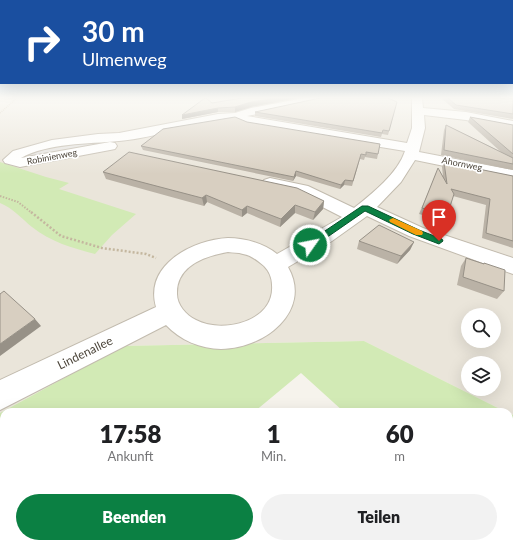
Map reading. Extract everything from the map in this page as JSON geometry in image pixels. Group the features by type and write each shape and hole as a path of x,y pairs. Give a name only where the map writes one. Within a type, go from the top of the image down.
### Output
{"street":[{"name":"Robinienweg","path":"116,145 109,136 30,150 16,154 10,160 20,163 116,145 197,124"},
{"name":"Ahornweg","path":"261,124 412,151 513,175"},
{"path":"275,264 310,245 380,197 396,179 412,151 416,124"},
{"path":"257,180 302,190 341,208 359,212 513,266"},
{"path":"228,245 246,247 263,254 275,264 283,276 285,290 281,305 272,318 256,329 237,336 216,338 196,334 180,324 169,312 165,295 168,279 178,265 192,255 210,248 228,245"},
{"name":"Lindenallee","path":"0,395 169,312"}],"path":[{"path":"0,196 18,202 61,236 102,248 146,254 158,258"}],"shaded area":[{"path":"0,124 513,124 513,408 498,408 474,396 501,396 501,356 461,356 461,390 364,341 123,346 9,408 0,408"},
{"path":"93,141 95,146 28,159 28,153"}],"green space":[{"path":"0,162 69,183 59,189 136,214 112,235 95,254 62,244 39,232 5,205 0,203"},
{"path":"364,341 461,390 461,396 474,396 498,408 340,408 301,373 259,408 9,408 123,346"}],"building":[{"path":"196,124 257,124 380,144 378,154 366,152 366,155 361,154 353,181 345,180 341,185 296,171 294,177 141,146 163,129"},
{"path":"325,124 391,124 389,131 383,130 382,133"},
{"path":"478,124 513,125 513,154"},
{"path":"446,125 513,158 513,164 444,150"},
{"path":"129,152 297,188 324,201 315,212 295,205 281,219 247,206 242,210 206,195 202,198 103,172"},
{"path":"444,162 513,176 513,241 486,233 490,199 451,189 454,194 447,216 422,208 438,168 447,184"},
{"path":"379,225 414,242 401,256 359,241"},
{"path":"466,258 505,270 504,291 463,277"},
{"path":"4,291 35,319 0,344 0,294"}],"slow traffic":[{"path":"393,220 419,233"}],"route":[{"path":"310,245 341,226 365,208 439,241"}]}
